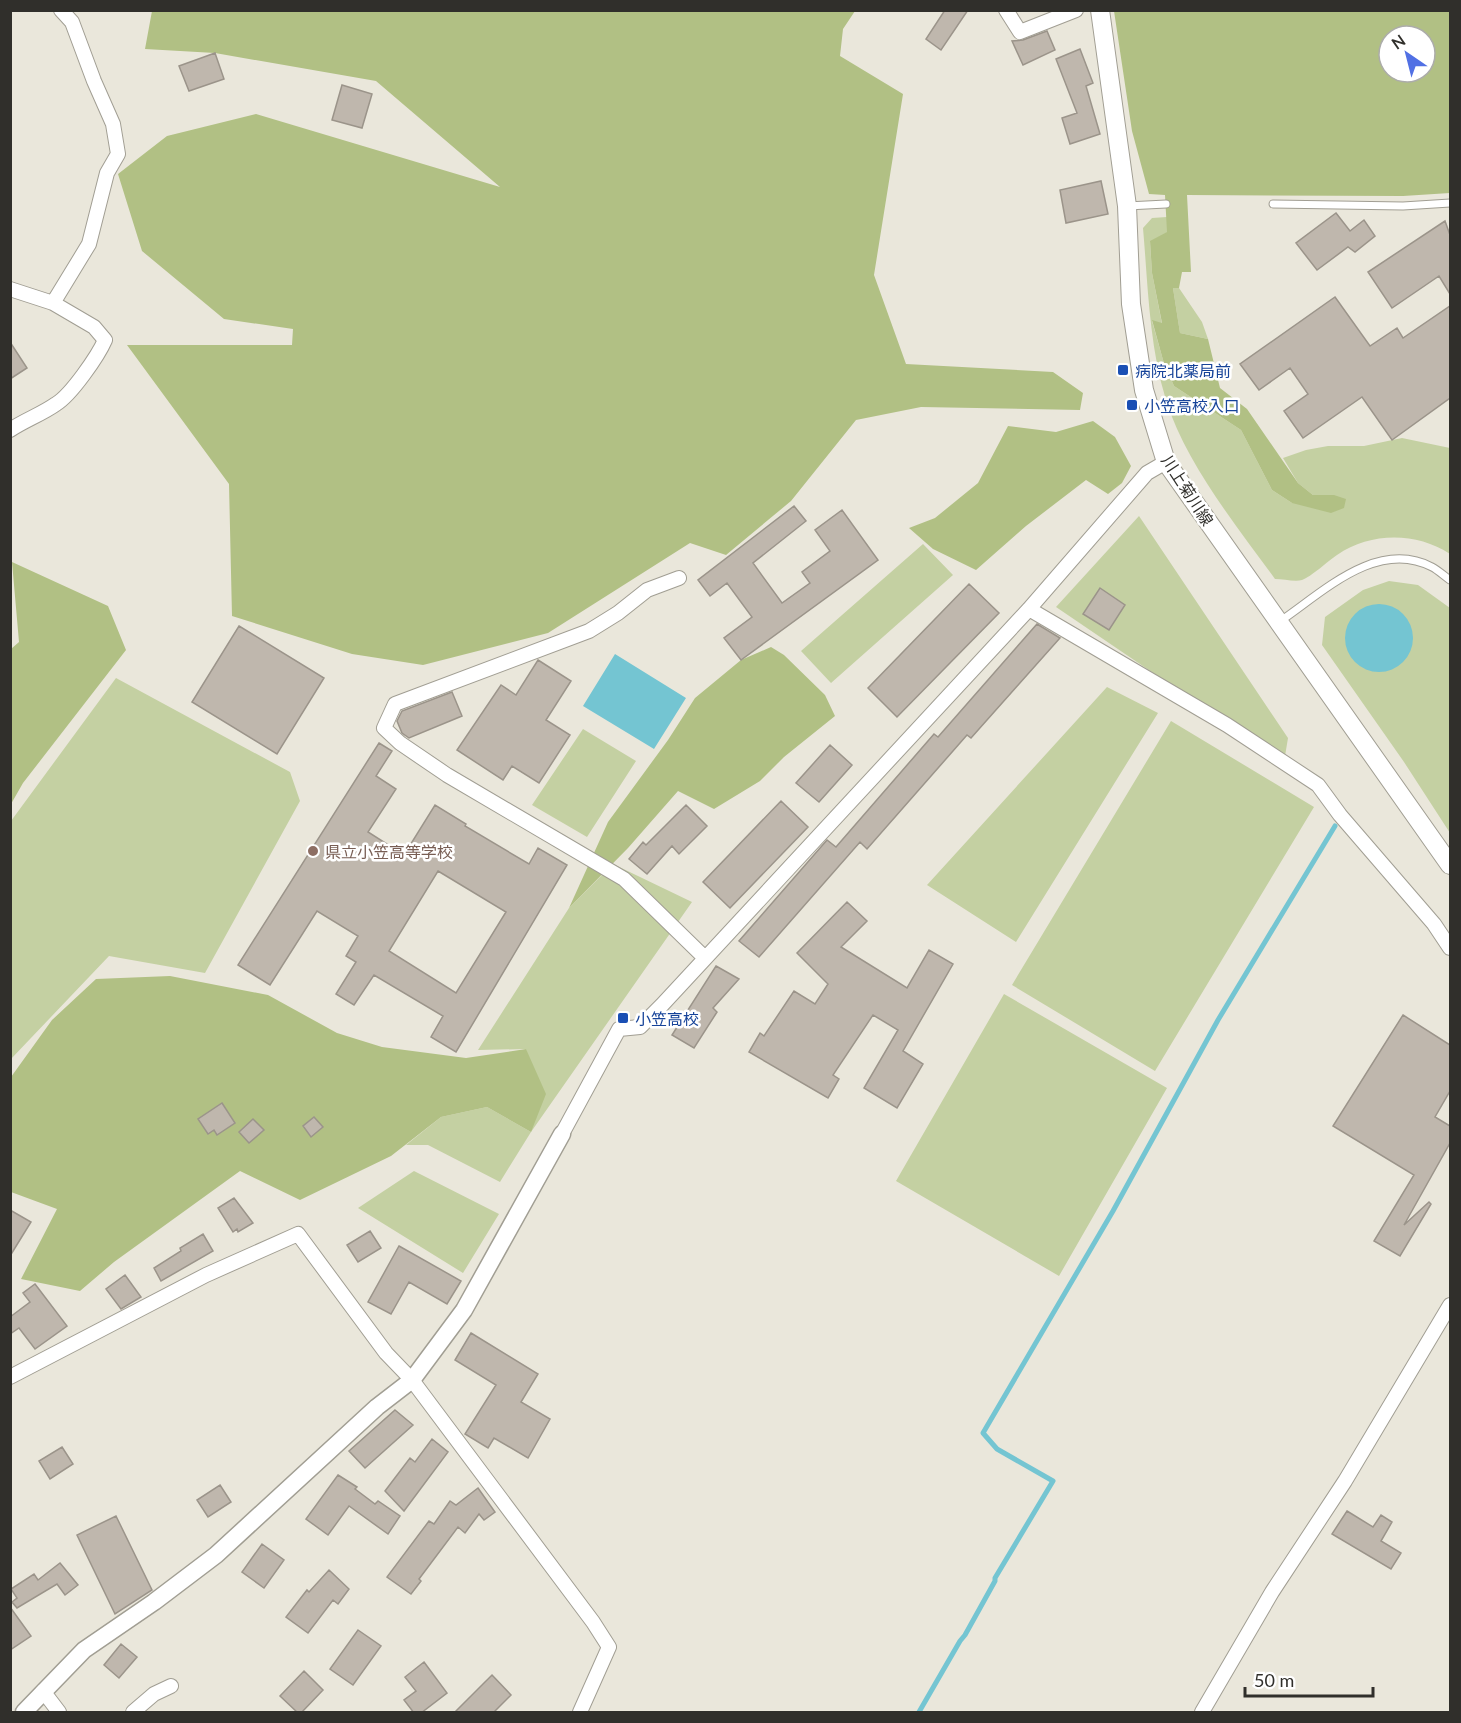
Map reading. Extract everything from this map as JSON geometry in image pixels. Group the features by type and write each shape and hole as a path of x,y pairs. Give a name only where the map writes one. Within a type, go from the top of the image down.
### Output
{"main road":[{"name":"川上菊川線","path":"1100,10 1127,206 1131,304 1142,379 1166,462 1450,865"}],"street":[{"path":"53,303 89,244 107,173 118,154 113,124 72,22 61,10"},
{"path":"1006,10 1020,32 1076,10"},
{"path":"10,289 53,303 94,327 105,340 100,352 60,402 10,430"},
{"path":"24,1713 84,1650 154,1602 216,1555 377,1407 412,1380 464,1310 619,1029 640,1027 1029,609 1147,473 1166,462"},
{"path":"678,578 647,590 590,631 395,704 384,728 400,743 447,775 624,879 705,958"},
{"path":"1029,609 1227,725 1318,785 1340,815 1434,924 1450,948"},
{"path":"10,1377 206,1275 298,1234 386,1353 412,1380 593,1622 609,1647 580,1713"},
{"path":"1202,1713 1272,1593 1346,1481 1450,1305"},
{"path":"132,1713 154,1694 171,1686"},
{"path":"44,1691 59,1713"}],"lane":[{"path":"1273,204 1403,206 1450,203"},
{"path":"1127,206 1166,204"},
{"path":"1279,622 1353,570 1385,559 1415,561 1431,567 1450,580"}],"green space":[{"path":"152,11 855,11 843,29 840,56 903,94 874,275 906,364 1053,372 1083,393 1080,410 921,407 856,420 791,501 726,555 690,543 548,633 423,665 352,654 232,616 229,484 127,345 292,345 293,329 224,319 142,251 118,174 167,136 256,114 500,187 376,81 215,53 145,49"},
{"path":"1114,11 1450,11 1450,193 1403,196 1187,195 1191,272 1182,272 1179,288 1173,288 1180,333 1208,339 1220,388 1247,409 1298,483 1313,495 1334,495 1346,499 1344,508 1331,513 1292,503 1272,490 1241,430 1174,386 1163,360 1152,320 1162,323 1152,273 1150,241 1167,232 1165,195 1149,194 1132,131"},
{"path":"1167,217 1168,232 1150,242 1152,273 1162,324 1152,321 1163,360 1174,386 1241,430 1272,490 1292,503 1334,495 1313,495 1298,483 1283,458 1306,450 1328,446 1364,446 1402,438 1450,448 1450,554 1423,542 1408,539 1379,539 1350,547 1302,580 1275,579 1199,471 1175,424 1166,400 1153,336 1143,228 1152,218"},
{"path":"1173,288 1179,288 1202,322 1208,339 1180,333"},
{"path":"1093,421 1115,437 1131,466 1122,483 1108,494 1086,480 1026,526 976,570 933,549 909,528 935,518 978,483 1008,426 1056,432"},
{"path":"1139,516 1288,738 1284,762 1056,607"},
{"path":"923,544 953,575 831,683 801,651"},
{"path":"12,562 108,606 126,650 23,783 11,804 11,649 19,642"},
{"path":"1389,581 1418,585 1450,608 1450,833 1404,762 1322,645 1325,617 1363,590"},
{"path":"771,647 784,655 825,695 835,716 784,757 760,781 714,809 678,791 628,848 569,908 608,822 668,740 695,698 741,660"},
{"path":"116,678 290,772 300,801 205,973 109,956 11,1059 11,821"},
{"path":"1107,687 1158,713 1016,942 927,885"},
{"path":"1171,721 1314,807 1155,1071 1012,985"},
{"path":"583,729 636,761 587,837 532,805"},
{"path":"613,864 692,902 531,1132 526,1049 478,1050 569,908"},
{"path":"170,976 268,995 337,1033 382,1047 466,1058 526,1049 546,1094 531,1132 487,1107 441,1117 391,1156 300,1200 240,1171 114,1262 80,1291 21,1279 57,1209 11,1192 11,1077 52,1020 96,979"},
{"path":"1004,994 1167,1088 1059,1276 896,1181"},
{"path":"487,1107 531,1132 500,1182 428,1145 406,1145 441,1117"},
{"path":"414,1171 499,1214 463,1273 358,1208"}],"water":[{"path":"1386,604 1398,610 1407,619 1413,631 1411,651 1403,662 1386,672 1372,672 1355,662 1347,651 1345,631 1355,614 1366,606"},
{"path":"615,654 686,698 654,749 583,706"}],"building":[{"path":"945,10 968,10 941,50 926,39"},
{"path":"1047,31 1055,50 1023,65 1012,41 1023,40"},
{"path":"1080,49 1093,83 1086,86 1100,134 1070,144 1062,118 1077,113 1056,59"},
{"path":"215,53 224,79 189,91 179,66"},
{"path":"342,85 372,94 362,128 332,120"},
{"path":"1101,181 1108,214 1066,223 1060,190"},
{"path":"1336,213 1350,231 1364,220 1375,236 1355,252 1348,247 1317,270 1296,243"},
{"path":"1445,221 1450,235 1450,294 1439,276 1392,308 1368,272"},
{"path":"1335,297 1370,346 1397,328 1403,338 1450,306 1450,398 1392,440 1362,397 1303,438 1284,411 1308,394 1290,368 1259,390 1240,364"},
{"path":"10,342 27,368 10,379"},
{"path":"794,506 806,521 753,563 782,603 810,583 802,572 830,551 815,530 842,510 878,560 741,660 724,638 752,617 727,583 710,596 698,580"},
{"path":"969,584 999,613 897,717 868,688"},
{"path":"1100,588 1125,605 1109,630 1083,614"},
{"path":"1037,624 1060,638 971,738 967,735 867,849 860,842 759,957 739,941 827,840 836,847 934,734 938,737"},
{"path":"239,626 324,678 277,754 192,702"},
{"path":"538,660 571,681 546,720 570,735 539,783 512,766 503,780 457,750 501,685 516,695"},
{"path":"452,692 462,716 409,738 402,733 397,721 402,711"},
{"path":"379,743 392,751 376,776 396,789 368,832 404,855 435,805 466,824 465,826 529,864 538,848 567,865 456,1052 431,1037 443,1016 374,975 354,1005 336,994 356,962 346,956 358,936 317,911 270,985 238,965","holes":["438,871 506,912 456,993 389,951"]},
{"path":"830,745 852,765 819,802 796,783"},
{"path":"781,801 808,827 730,908 703,882"},
{"path":"686,805 707,826 679,854 672,846 647,874 629,859 643,842 646,845"},
{"path":"847,902 867,921 841,947 907,988 929,950 953,964 903,1051 923,1064 897,1108 864,1088 898,1030 873,1015 833,1075 839,1079 828,1098 749,1052 760,1033 764,1036 794,991 815,1004 828,984 797,953"},
{"path":"716,966 739,979 713,1008 717,1012 694,1048 672,1035"},
{"path":"1403,1015 1450,1045 1450,1091 1435,1117 1450,1126 1450,1143 1404,1225 1429,1202 1431,1204 1400,1256 1374,1241 1414,1175 1333,1126"},
{"path":"222,1103 235,1123 217,1135 214,1130 208,1134 198,1119"},
{"path":"314,1117 323,1127 311,1137 303,1126"},
{"path":"253,1119 264,1130 249,1143 239,1132"},
{"path":"234,1198 253,1223 238,1232 237,1229 233,1232 218,1208"},
{"path":"10,1210 31,1222 10,1256"},
{"path":"370,1231 381,1248 358,1262 347,1245"},
{"path":"203,1234 213,1251 161,1281 154,1268"},
{"path":"399,1246 461,1281 447,1304 409,1282 391,1314 368,1302"},
{"path":"125,1275 141,1297 121,1309 106,1289"},
{"path":"35,1284 67,1326 35,1349 19,1328 10,1334 10,1317 30,1302 23,1293"},
{"path":"471,1333 538,1374 521,1402 550,1419 528,1458 494,1438 488,1448 465,1434 496,1385 455,1360"},
{"path":"395,1410 413,1425 365,1468 349,1451"},
{"path":"432,1439 448,1452 404,1511 385,1491 410,1458 415,1462"},
{"path":"62,1447 73,1464 50,1479 39,1461"},
{"path":"338,1475 357,1487 355,1489 375,1504 378,1501 400,1516 388,1534 349,1506 328,1535 306,1519"},
{"path":"220,1485 231,1502 208,1517 197,1500"},
{"path":"478,1488 495,1512 484,1520 479,1514 465,1533 458,1527 419,1579 421,1581 411,1594 387,1577 429,1521 434,1524 450,1501 456,1505"},
{"path":"1347,1511 1373,1527 1381,1515 1392,1522 1381,1541 1401,1553 1391,1569 1332,1534"},
{"path":"116,1516 152,1590 115,1614 77,1535"},
{"path":"262,1544 284,1560 264,1588 242,1572"},
{"path":"60,1563 78,1585 65,1595 57,1584 17,1608 12,1602 17,1598 11,1589 34,1574 38,1580"},
{"path":"329,1570 349,1589 338,1604 333,1600 308,1633 286,1617 307,1590 309,1592"},
{"path":"10,1607 31,1636 10,1650"},
{"path":"358,1630 381,1646 353,1685 330,1669"},
{"path":"121,1644 137,1657 119,1678 104,1665"},
{"path":"424,1662 447,1693 421,1713 414,1713 404,1700 416,1691 405,1677"},
{"path":"304,1671 323,1690 301,1713 298,1713 280,1696"},
{"path":"492,1675 511,1695 493,1713 454,1713"}],"waterway":[{"path":"919,1712 1053,1481 997,1449 983,1433 1113,1211 1218,1020 1335,826"}],"place":[{"name":"病院北薬局前","path":"1123,370"},
{"name":"小笠高校入口","path":"1132,405"},
{"name":"県立小笠高等学校","path":"313,851"},
{"name":"小笠高校","path":"623,1018"}]}
